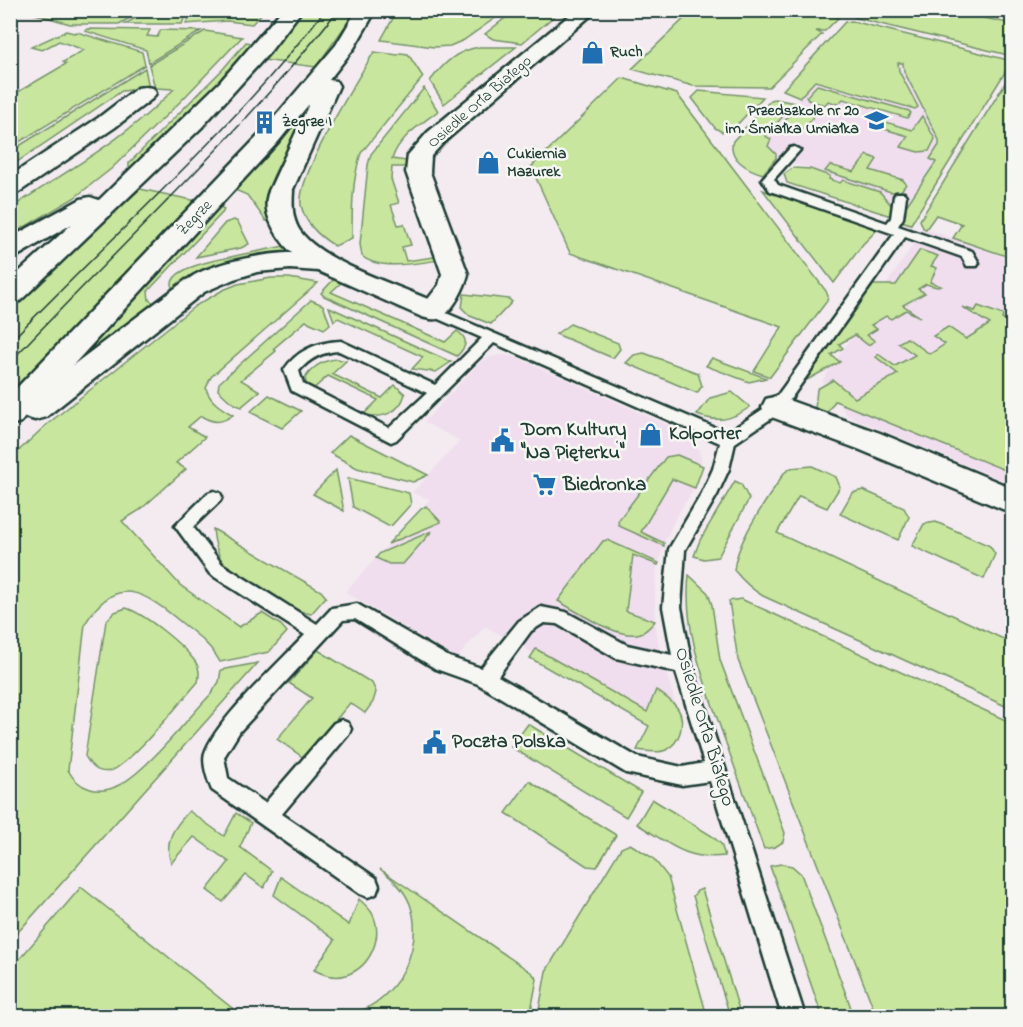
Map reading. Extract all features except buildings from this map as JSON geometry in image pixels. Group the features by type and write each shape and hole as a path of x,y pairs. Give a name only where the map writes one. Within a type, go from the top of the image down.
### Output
{"street":[{"path":"10,296 136,179 223,91 292,10"},
{"name":"Żegrze","path":"10,414 270,137 344,48 366,10"},
{"name":"Osiedle Orła Białego","path":"432,311 452,287 455,274 418,172 420,155 436,137 588,10"},
{"path":"344,48 339,65 280,191 279,211 285,231 296,244 323,263 432,311"},
{"path":"10,187 106,123 145,93"},
{"path":"10,249 136,179"},
{"path":"10,429 195,286 219,274 261,263 288,261 323,263"},
{"path":"777,407 869,441 1012,501"}],"lane":[{"path":"794,150 768,178 774,188 967,254 972,263"},
{"path":"432,311 728,440 777,407 896,230 900,196"},
{"path":"437,392 340,346 314,349 298,360 291,370 297,387 392,436 437,392 492,337"},
{"name":"Osiedle Orła Białego","path":"728,440 721,469 709,495 677,549 672,607 683,666 794,1017"},
{"path":"214,497 183,526 216,569 318,634"},
{"path":"368,886 219,783 214,756 233,725 338,613 357,611 443,663 485,678 633,766 682,776 716,771"},
{"path":"485,678 525,626 541,615 560,617 623,652 683,666"},
{"path":"266,817 341,729"}],"shaded area":[{"name":"Przedszkole nr 20 im. Śmiałka Umiałka","path":"846,23 1011,62 909,222 810,189 823,173 776,158 746,156 804,93"},
{"path":"924,228 1012,260 1012,484 848,416 822,381"},
{"path":"513,356 670,426 688,438 698,449 701,456 699,481 676,517 666,539 657,568 655,589 655,619 659,648 681,723 678,734 485,626 457,658 345,592 430,499 412,493 460,441 424,422 479,363 489,357"}],"green space":[{"path":"143,10 119,24 70,24 25,11"},
{"path":"149,10 183,11 185,17 182,24 125,24"},
{"path":"187,10 264,11 252,24 227,21 186,24 190,17"},
{"path":"567,10 576,13 570,18 557,14 522,43 493,39 485,34 514,11"},
{"path":"856,10 953,11 1012,24 1012,56 856,18 852,15"},
{"path":"303,11 356,11 316,67 263,60"},
{"path":"397,11 505,11 464,40 450,46 434,47 381,40"},
{"path":"692,11 830,11 838,18 825,31 816,31 822,34 769,87 693,86 632,69"},
{"path":"852,21 1012,61 911,224 901,221 904,209 936,162 930,159 939,145 939,140 904,71 903,63 898,63 899,71 918,107 915,109 815,81 800,97 783,90 845,22"},
{"path":"87,29 150,30 147,36 157,37 161,30 201,31 149,63 146,50 85,31"},
{"path":"66,31 77,32 142,52 145,65 11,147 11,96 66,64 63,62 84,50 59,41 42,50 31,47"},
{"path":"205,31 242,37 111,169 74,198 11,235 11,208 96,153 156,106 174,89 155,88 149,65"},
{"path":"246,42 254,44 199,104 133,168 129,167 129,163 223,69"},
{"path":"480,47 516,47 444,104 430,81 452,58 464,51"},
{"path":"374,52 408,54 423,77 361,153 354,184 352,238 335,246 319,234 306,218 301,205 302,192 308,173 329,128"},
{"path":"145,68 149,88 122,91 11,166 11,151"},
{"path":"1012,72 1012,258 953,238 962,224 936,215 926,229 923,228 920,220"},
{"path":"622,78 677,94 826,291 827,301 770,377 754,371 782,327 570,253 531,167"},
{"path":"817,85 911,113 907,118 843,99 838,104 828,101 825,105 808,100 806,97"},
{"path":"424,88 438,111 411,132 395,151 392,159 407,161 405,167 392,167 391,179 399,203 391,205 398,225 404,224 411,245 402,247 406,261 434,257 439,260 399,265 369,261 362,256 360,244 371,154"},
{"path":"699,91 763,97 732,130 722,132 715,128 692,98"},
{"path":"771,100 795,103 765,136 771,139 768,146 776,154 776,158 763,174 740,163 732,147 733,141"},
{"path":"804,106 819,110 803,129 783,123 797,107"},
{"path":"302,116 298,129 272,180 267,206 269,221 266,221 247,195 235,190"},
{"path":"922,116 935,139 929,151 918,152 901,147 908,136 874,126 879,120 912,130"},
{"path":"867,155 877,159 870,170 903,180 906,184 901,191 891,192 825,171 830,165 854,172"},
{"path":"793,168 810,169 830,176 829,179 840,183 843,180 880,192 892,206 891,216 787,183 784,174"},
{"path":"140,189 197,201 11,395 11,310"},
{"path":"763,190 877,230 863,244 834,283"},
{"path":"219,206 224,209 223,212 148,291 149,300 154,303 81,357 80,355"},
{"path":"234,220 238,222 249,244 241,248 196,257 225,223"},
{"path":"284,246 289,253 185,282 172,290 172,281 175,276 192,267"},
{"path":"920,250 938,256 931,266 937,268 930,282 941,286 926,284 918,289 925,293 903,305 920,317 906,310 891,319 886,316 871,325 877,329 867,335 875,341 868,345 855,335 839,344 843,348 831,355 840,362 805,381 873,285 896,285"},
{"path":"271,278 289,278 318,283 211,377 206,388 210,397 233,415 217,422 201,416 188,427 205,437 176,463 186,469 140,510 122,521 180,585 239,627 262,613 281,625 287,632 269,652 220,662 198,636 156,603 143,596 131,592 120,593 108,598 97,608 85,624 68,770 77,782 90,789 104,790 119,785 142,769 211,694 219,682 221,670 258,663 11,940 11,458 45,426 195,306 238,284"},
{"path":"335,278 343,281 331,292 445,342 457,331 465,340 463,349 457,356 324,296 321,293"},
{"path":"464,294 509,299 512,302 491,324 470,316 462,308"},
{"path":"311,300 323,305 330,324 324,329 306,321 273,349 276,351 241,380 260,391 241,407 231,402 218,390 219,383"},
{"path":"978,306 1003,315 1002,319 1012,323 1012,473 835,401 826,414 815,409 817,389 833,380 855,398 898,374 876,357 878,354 895,366 915,355 898,343 907,338 930,354 945,344 933,336 948,327 966,339 990,324 962,307 975,311"},
{"path":"329,307 451,362 436,372 412,369 423,357 338,318 334,321"},
{"path":"570,324 618,343 620,349 613,358 556,334"},
{"path":"644,353 698,373 702,386 697,393 626,363 634,355"},
{"path":"712,358 766,378 749,382 706,366"},
{"path":"337,359 346,361 332,374 382,398 395,385 405,394 399,406 389,413 370,416 364,414 378,400 328,376 312,390 307,387 305,378 311,370 323,362"},
{"path":"732,392 750,407 725,419 712,419 697,415 710,398"},
{"path":"269,395 301,411 282,428 250,412"},
{"path":"349,435 428,475 413,482 357,468 330,453"},
{"path":"677,455 703,466 695,488 672,479 641,532 664,543 664,546 619,526 618,521 666,457"},
{"path":"812,466 836,477 840,487 827,508 799,496 777,533 1012,643 1012,709 763,596 734,570 736,558 747,533 784,473 791,468"},
{"path":"336,470 344,511 313,494"},
{"path":"348,478 409,493 411,504 392,525 388,526 353,507"},
{"path":"735,481 741,484 749,499 718,557 704,559 694,556 700,540"},
{"path":"863,490 904,508 909,517 898,540 840,514 852,493"},
{"path":"426,506 441,522 388,544 421,509"},
{"path":"936,522 990,546 995,554 984,579 912,546 924,524"},
{"path":"213,529 321,591 326,597 311,614 279,601 253,586 231,571 222,561 216,548"},
{"path":"432,531 403,564 389,564 376,558 380,553"},
{"path":"607,540 659,563 658,565 633,555 626,611 655,621 641,633 621,633 610,629 558,601 603,541"},
{"path":"689,575 708,593 712,605 720,660 785,833 783,842 775,847 764,849 702,674 689,615"},
{"path":"741,599 1012,723 1012,1016 876,1015 738,660 729,601"},
{"path":"126,608 153,623 181,646 197,665 199,679 130,758 105,772 98,770 85,756 106,621 115,612"},
{"path":"536,649 647,712 656,690 668,698 678,709 681,720 680,732 675,742 663,751 637,750 649,726 530,658"},
{"path":"318,650 372,683 376,692 373,702 365,713 350,703 304,758 277,739 312,698 289,683"},
{"path":"528,724 641,792 626,817 511,747"},
{"path":"529,781 616,835 597,867 587,866 506,813"},
{"path":"652,799 712,836 721,844 725,856 711,857 688,853 637,824"},
{"path":"189,811 224,836 236,813 251,823 240,847 272,871 264,888 246,875 223,902 207,890 229,862 194,837 171,863 169,841 179,822"},
{"path":"630,844 653,858 668,877 707,1016 538,1016 546,971 621,848"},
{"path":"781,864 792,866 801,874 850,1005 852,1016 822,1016 770,866"},
{"path":"380,869 532,973 537,979 530,1016 342,1016 376,1003 390,990 409,959 414,922 410,904 398,885"},
{"path":"281,877 349,925 359,899 368,907 375,922 376,941 368,958 355,971 338,977 314,970 335,940 274,895"},
{"path":"81,887 242,1016 11,1016 11,969"},
{"path":"702,889 741,1016 730,1016 693,896"}],"tram line":[{"path":"10,342 212,140 289,55 325,10"},
{"path":"10,362 220,146 300,57 338,10"}],"place":[{"name":"Ruch","path":"592,52"},
{"name":"Przedszkole nr 20 im. Śmiałka Umiałka","path":"877,120"},
{"name":"Żegrze I","path":"264,122"},
{"name":"Cukiernia Mazurek","path":"489,163"},
{"name":"Kolporter","path":"651,434"},
{"name":"Dom Kultury \"Na Pięterku\"","path":"503,441"},
{"name":"Biedronka","path":"545,485"},
{"name":"Poczta Polska","path":"434,742"}]}
